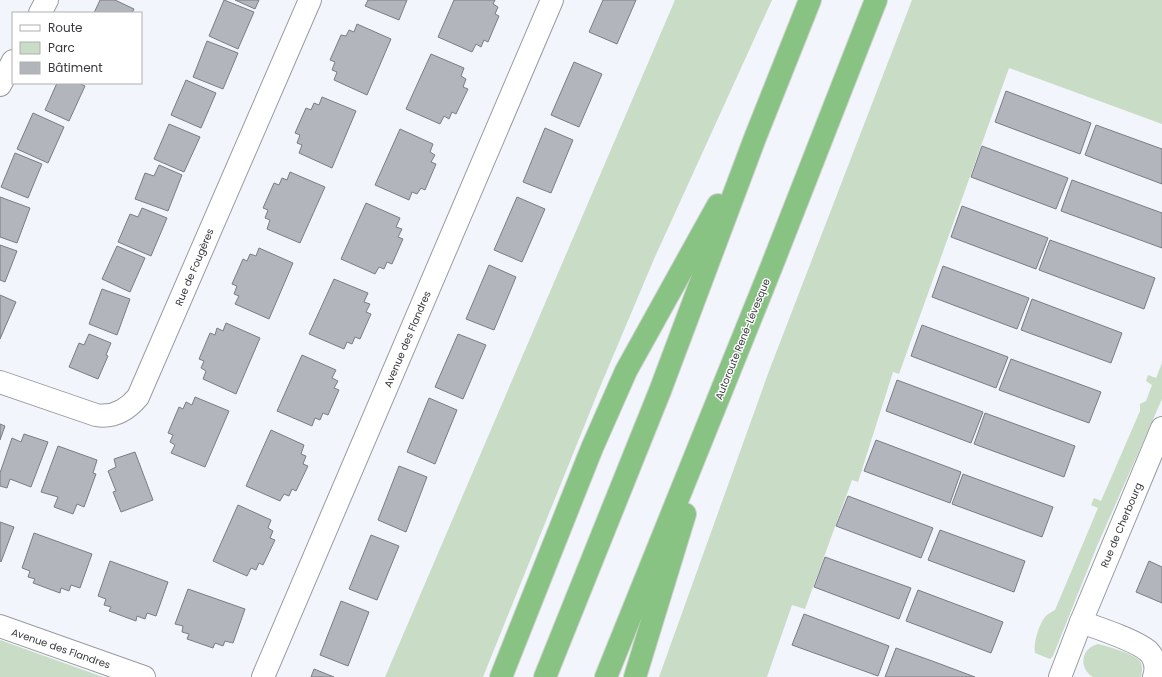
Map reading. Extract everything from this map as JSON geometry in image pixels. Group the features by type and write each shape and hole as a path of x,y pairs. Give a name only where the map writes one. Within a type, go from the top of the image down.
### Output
{"highway":[{"path":"545,677 660,391 810,0"},
{"name":"Autoroute René-Lévesque","path":"606,677 876,0"},
{"path":"501,677 592,448 626,371 756,138"},
{"path":"635,677 727,375"}],"street":[{"path":"41,12 47,0"},
{"name":"Rue de Fougères","path":"0,382 96,415 103,416 113,415 123,410 132,404 138,397 310,0"},
{"name":"Avenue des Flandres","path":"262,677 552,0"},
{"path":"0,85 12,63"},
{"name":"Rue de Cherbourg","path":"1060,677 1081,622 1162,428"},
{"path":"1081,622 1133,642 1148,651 1153,657 1155,666 1154,677"},
{"name":"Avenue des Flandres","path":"0,626 144,677"}],"green space":[{"path":"675,0 772,0 654,259 600,387 483,677 385,677"},
{"path":"912,0 1162,0 1162,124 1009,68 899,374 893,372 858,482 852,480 805,609 792,605 767,677 659,677 769,371"},
{"path":"1162,363 1162,399 1097,546 1053,656 1050,659 1035,653 1037,634 1041,624 1048,614 1055,610 1098,508 1091,505 1094,498 1101,501 1140,411 1140,404 1146,401 1152,385 1146,381 1148,375 1156,378"},
{"path":"0,640 103,677 0,677"},
{"path":"1098,644 1137,658 1142,665 1141,677 1093,677 1085,669 1084,659 1088,650 1092,646"}],"building":[{"path":"100,0 115,0 134,9 132,12 94,12"},
{"path":"224,0 254,12 238,49 209,36"},
{"path":"235,0 259,0 255,9"},
{"path":"368,0 407,0 399,20 365,6"},
{"path":"454,0 495,0 493,4 498,7 495,14 499,16 488,42 484,40 481,47 476,44 472,52 438,37"},
{"path":"603,0 636,0 617,44 589,32"},
{"path":"357,24 391,39 367,95 334,80 337,72 332,70 335,62 330,60 341,35 346,36 349,30 354,32"},
{"path":"207,41 238,53 223,89 193,77"},
{"path":"431,54 464,68 461,76 466,79 463,87 468,89 456,114 452,112 449,119 444,116 440,124 406,109"},
{"path":"574,62 602,74 579,127 551,115"},
{"path":"186,80 216,93 201,128 171,115"},
{"path":"57,84 81,84 85,86 69,121 45,110"},
{"path":"1006,91 1091,123 1080,154 995,122"},
{"path":"322,97 356,111 332,168 299,153 302,145 297,143 300,135 295,133 306,108 311,110 314,103 319,105"},
{"path":"33,113 64,127 48,163 17,149"},
{"path":"169,124 200,137 184,172 154,159"},
{"path":"1096,125 1162,149 1162,184 1085,155"},
{"path":"545,128 573,140 551,193 523,182"},
{"path":"400,129 433,144 430,152 435,155 431,162 436,164 425,190 421,188 417,194 412,192 409,200 375,185"},
{"path":"982,146 1068,178 1056,209 971,177"},
{"path":"15,153 42,164 28,198 1,187"},
{"path":"159,165 182,175 168,211 135,199 145,173 154,176"},
{"path":"290,172 325,187 300,243 267,229 270,220 265,218 268,210 263,208 274,183 279,185 282,178 287,180"},
{"path":"1072,180 1162,213 1162,248 1061,211"},
{"path":"0,197 30,208 17,243 0,237"},
{"path":"517,197 545,209 522,262 494,250"},
{"path":"366,203 400,218 396,227 402,229 398,237 403,239 392,264 387,262 384,269 379,267 375,274 341,259"},
{"path":"962,206 1048,238 1036,269 951,237"},
{"path":"142,208 167,218 151,256 118,242 130,214 138,217"},
{"path":"1050,240 1155,278 1144,309 1039,270"},
{"path":"0,245 17,251 5,282 0,280"},
{"path":"117,246 145,258 130,292 102,279"},
{"path":"259,248 293,263 269,319 235,304 239,296 234,294 237,286 232,284 243,259 247,261 250,254 256,256"},
{"path":"489,265 516,277 494,330 466,319"},
{"path":"943,266 1029,298 1017,329 932,297"},
{"path":"334,279 368,293 364,302 370,304 366,312 371,314 360,339 355,337 352,344 347,342 344,349 309,334"},
{"path":"102,289 130,299 117,335 89,324"},
{"path":"0,295 16,302 0,339"},
{"path":"1032,299 1122,333 1111,363 1021,330"},
{"path":"226,323 260,338 236,394 203,379 206,371 201,368 204,361 199,359 210,333 215,335 217,328 223,331"},
{"path":"922,325 1008,357 996,388 911,356"},
{"path":"89,334 111,343 106,355 108,356 98,379 69,367 79,343 84,345"},
{"path":"458,334 486,345 463,399 435,387"},
{"path":"302,355 336,370 332,378 338,381 334,388 339,390 328,415 323,413 320,420 315,418 312,426 277,411"},
{"path":"1011,359 1101,392 1089,423 999,390"},
{"path":"897,380 983,412 971,443 886,411"},
{"path":"195,397 229,411 205,467 171,453 175,445 170,442 173,435 168,433 179,407 183,409 186,402 192,405"},
{"path":"429,398 457,410 435,464 407,452"},
{"path":"985,413 1075,446 1064,477 974,444"},
{"path":"0,424 5,426 0,440"},
{"path":"271,430 304,445 301,454 306,456 303,464 308,466 296,491 292,489 289,496 284,494 280,501 246,486"},
{"path":"24,434 48,442 31,487 10,479 7,488 0,486 0,473 12,438 21,442"},
{"path":"876,440 961,472 950,503 864,471"},
{"path":"58,446 97,460 93,473 96,474 84,507 77,504 73,514 54,507 58,497 41,492"},
{"path":"135,452 153,500 121,512 113,492 116,491 108,471 116,467 114,459"},
{"path":"399,466 427,477 406,532 378,520"},
{"path":"963,474 1053,507 1042,537 952,504"},
{"path":"848,496 933,528 921,558 836,526"},
{"path":"238,505 271,520 268,528 273,531 270,538 275,540 263,565 259,563 256,570 251,568 247,576 213,561"},
{"path":"0,522 14,527 1,562 0,561"},
{"path":"940,530 1025,561 1014,592 928,560"},
{"path":"34,533 92,554 80,588 71,585 69,591 61,588 60,593 33,583 35,579 28,577 30,571 22,568"},
{"path":"371,535 399,546 377,600 349,589"},
{"path":"825,557 911,588 899,619 814,587"},
{"path":"110,561 168,582 156,616 147,613 145,619 137,616 136,621 109,611 111,607 104,605 106,599 98,596"},
{"path":"1149,561 1162,567 1162,603 1136,592"},
{"path":"188,589 245,609 233,643 225,641 223,646 215,643 213,648 187,639 189,634 182,632 183,626 175,624"},
{"path":"918,590 1003,622 991,653 906,621"},
{"path":"341,601 369,612 348,666 320,655"},
{"path":"804,614 889,646 878,676 792,645"},
{"path":"896,648 935,662 975,677 885,677"},
{"path":"314,669 334,677 311,677"}]}
